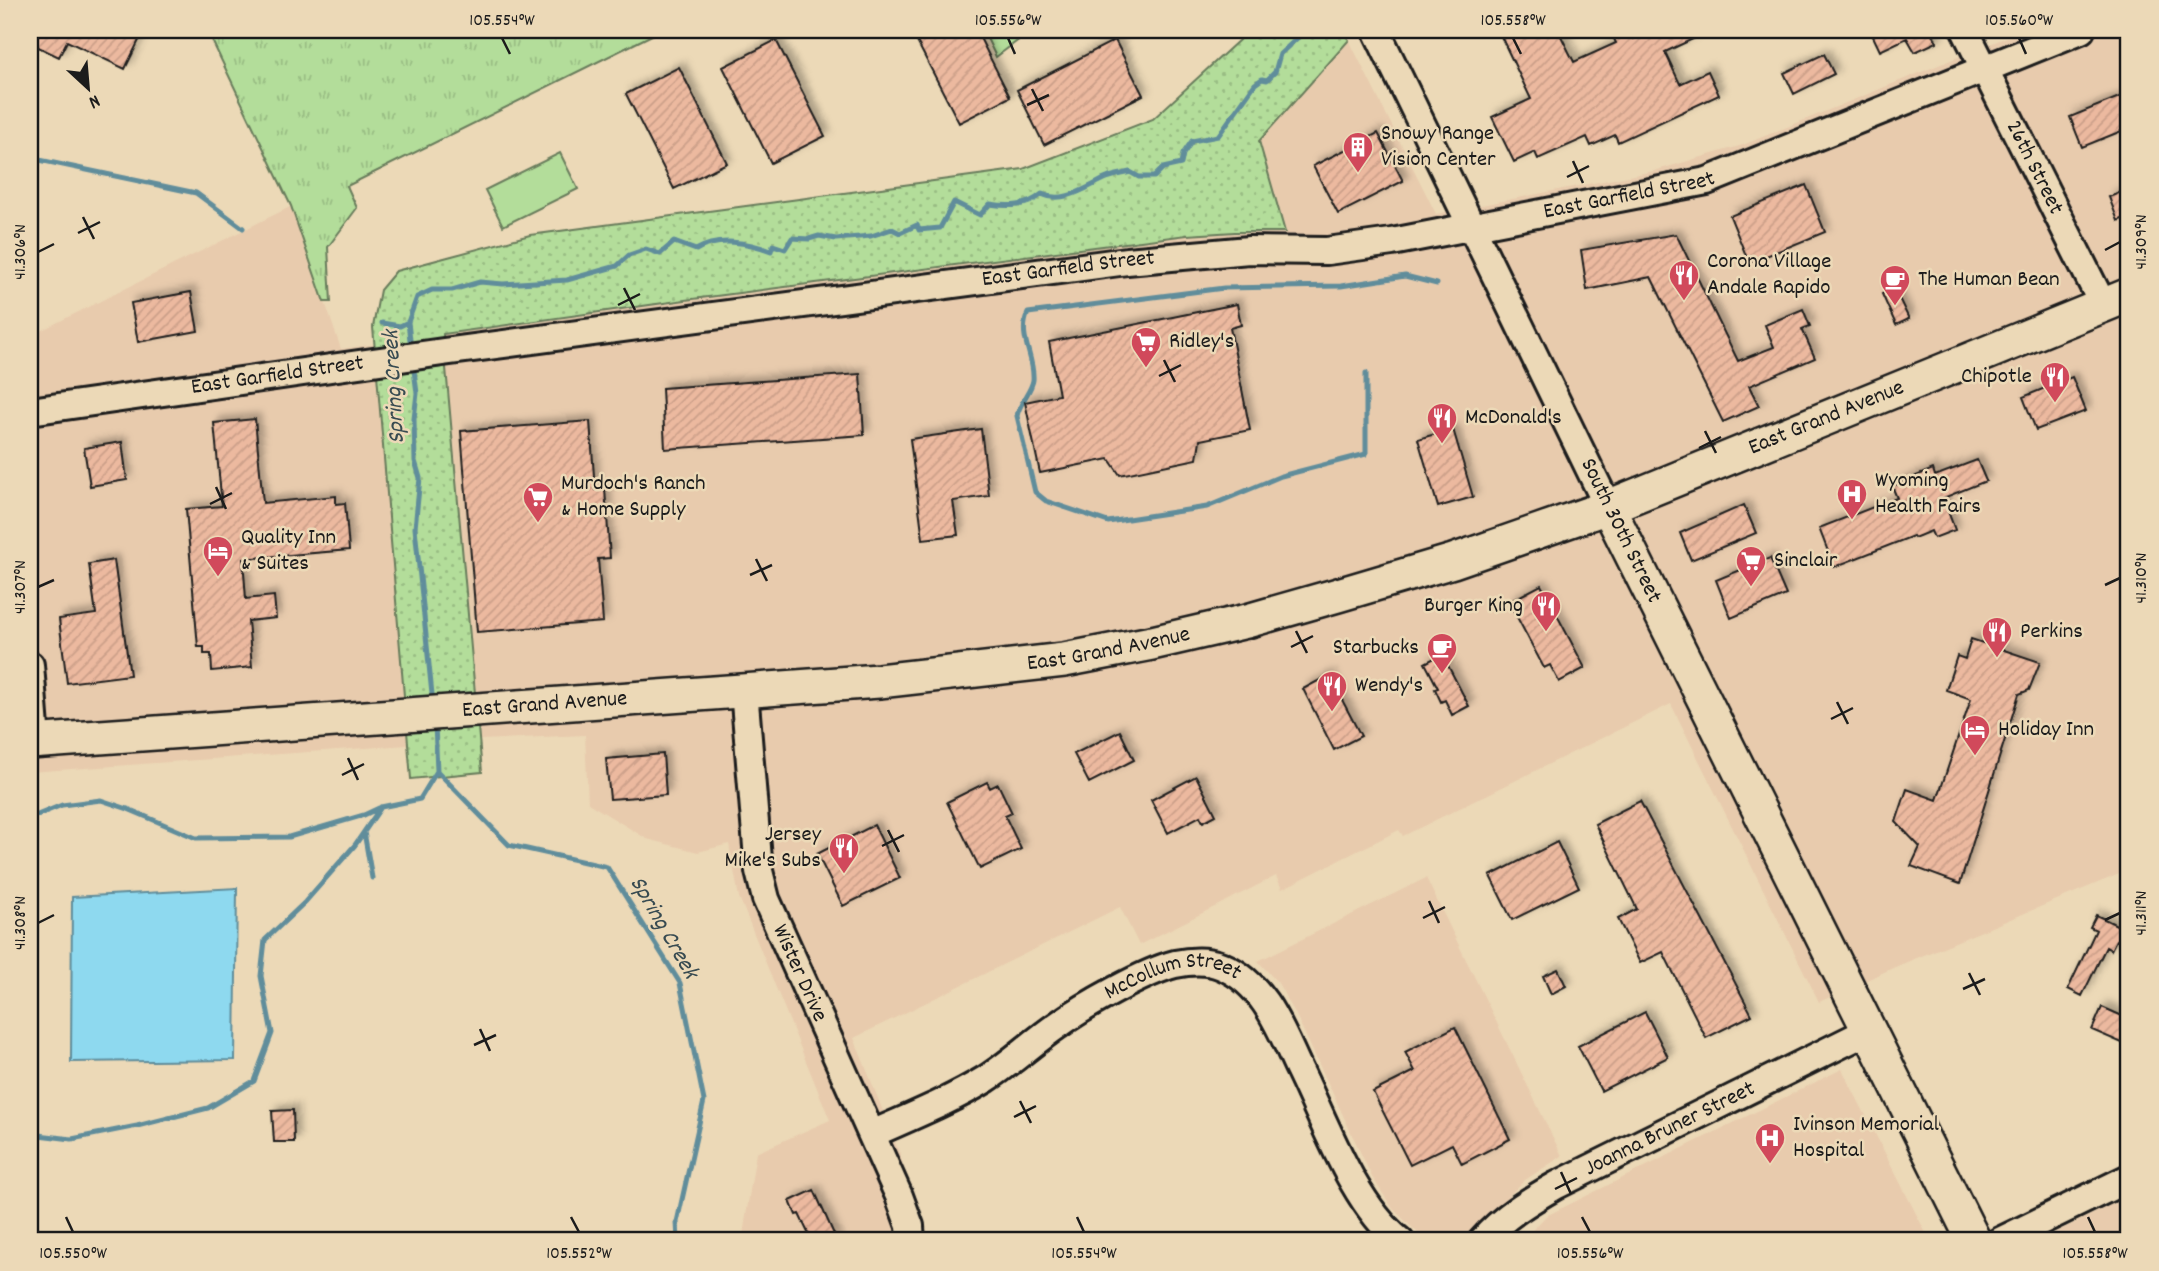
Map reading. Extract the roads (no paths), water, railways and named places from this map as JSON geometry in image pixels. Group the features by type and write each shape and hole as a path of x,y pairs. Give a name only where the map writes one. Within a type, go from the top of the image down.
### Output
{"main road":[{"name":"East Grand Avenue","path":"33,742 879,681 1064,660 1152,643 1247,621 1452,561 1608,507 2116,300"},
{"name":"South 30th Street","path":"1608,507 1975,1241"}],"street":[{"name":"South 30th Street","path":"1376,30 1608,507"},
{"name":"26th Street","path":"1965,30 1984,69 2116,300"},
{"name":"East Garfield Street","path":"30,411 443,352 1127,261 1249,250 1327,251 1392,242 1707,181 2081,30"},
{"path":"30,665 33,742"},
{"name":"Wister Drive","path":"744,690 759,870 766,899 899,1196 910,1227 911,1241"},
{"name":"McCollum Street","path":"872,1134 954,1097 987,1078 1060,1023 1144,976 1174,964 1199,961 1220,965 1253,987 1273,1015 1358,1191 1384,1228 1400,1241"},
{"name":"Joanna Bruner Street","path":"1482,1241 1515,1211 1557,1185 1868,1031"},
{"path":"2000,1241 2129,1178"}],"water":[{"path":"237,888 235,1060 71,1062 72,897"}],"waterway":[{"name":"Spring Creek","path":"411,349 408,322 417,297 432,290 452,290 480,282 503,284 567,280 617,266 629,255 646,249 660,254 674,242 696,250 714,243 733,242 771,251 773,245 785,249 792,238 809,239 819,236 836,239 871,236 892,229 900,233 917,225 919,230 940,228 954,202 980,215 990,204 1018,205 1042,194 1050,197 1067,196 1107,178 1130,172 1139,177 1154,177 1163,168 1181,164 1183,154 1192,141 1218,136 1255,84 1262,79 1267,80 1275,72 1280,54 1306,30"},
{"path":"30,158 196,193 243,228"},
{"path":"1366,373 1366,454 1281,476 1207,507 1108,522 1046,501 1035,492 1017,416 1033,380 1024,330 1028,313 1224,288 1341,286 1405,276 1437,284"},
{"path":"382,323 400,326 408,322"},
{"name":"Spring Creek","path":"413,363 417,393 414,419 415,461 420,478 415,528 433,704"},
{"name":"Spring Creek","path":"435,724 437,771 509,845 607,867 680,983 704,1101 677,1222 678,1241"},
{"path":"30,818 62,805 101,800 196,838 289,837 364,815 381,807 420,799 437,771"},
{"path":"30,1134 72,1139 137,1126 208,1108 254,1081 272,1033 261,976 265,940 305,902 355,845 381,807"},
{"path":"364,832 372,878"}],"place":[{"name":"Snowy Range Vision Center","path":"1358,174"},
{"name":"Corona Village Andale Rapido","path":"1684,302"},
{"name":"The Human Bean","path":"1895,307"},
{"name":"Ridley's","path":"1146,369"},
{"name":"Chipotle","path":"2055,404"},
{"name":"McDonald's","path":"1442,445"},
{"name":"Wyoming Health Fairs","path":"1852,521"},
{"name":"Murdoch's Ranch & Home Supply","path":"538,524"},
{"name":"Quality Inn & Suites","path":"218,578"},
{"name":"Sinclair","path":"1751,588"},
{"name":"Burger King","path":"1546,633"},
{"name":"Perkins","path":"1997,659"},
{"name":"Starbucks","path":"1442,675"},
{"name":"Wendy's","path":"1332,713"},
{"name":"Holiday Inn","path":"1975,757"},
{"name":"Jersey Mike's Subs","path":"844,875"},
{"name":"Ivinson Memorial Hospital","path":"1770,1165"}]}
